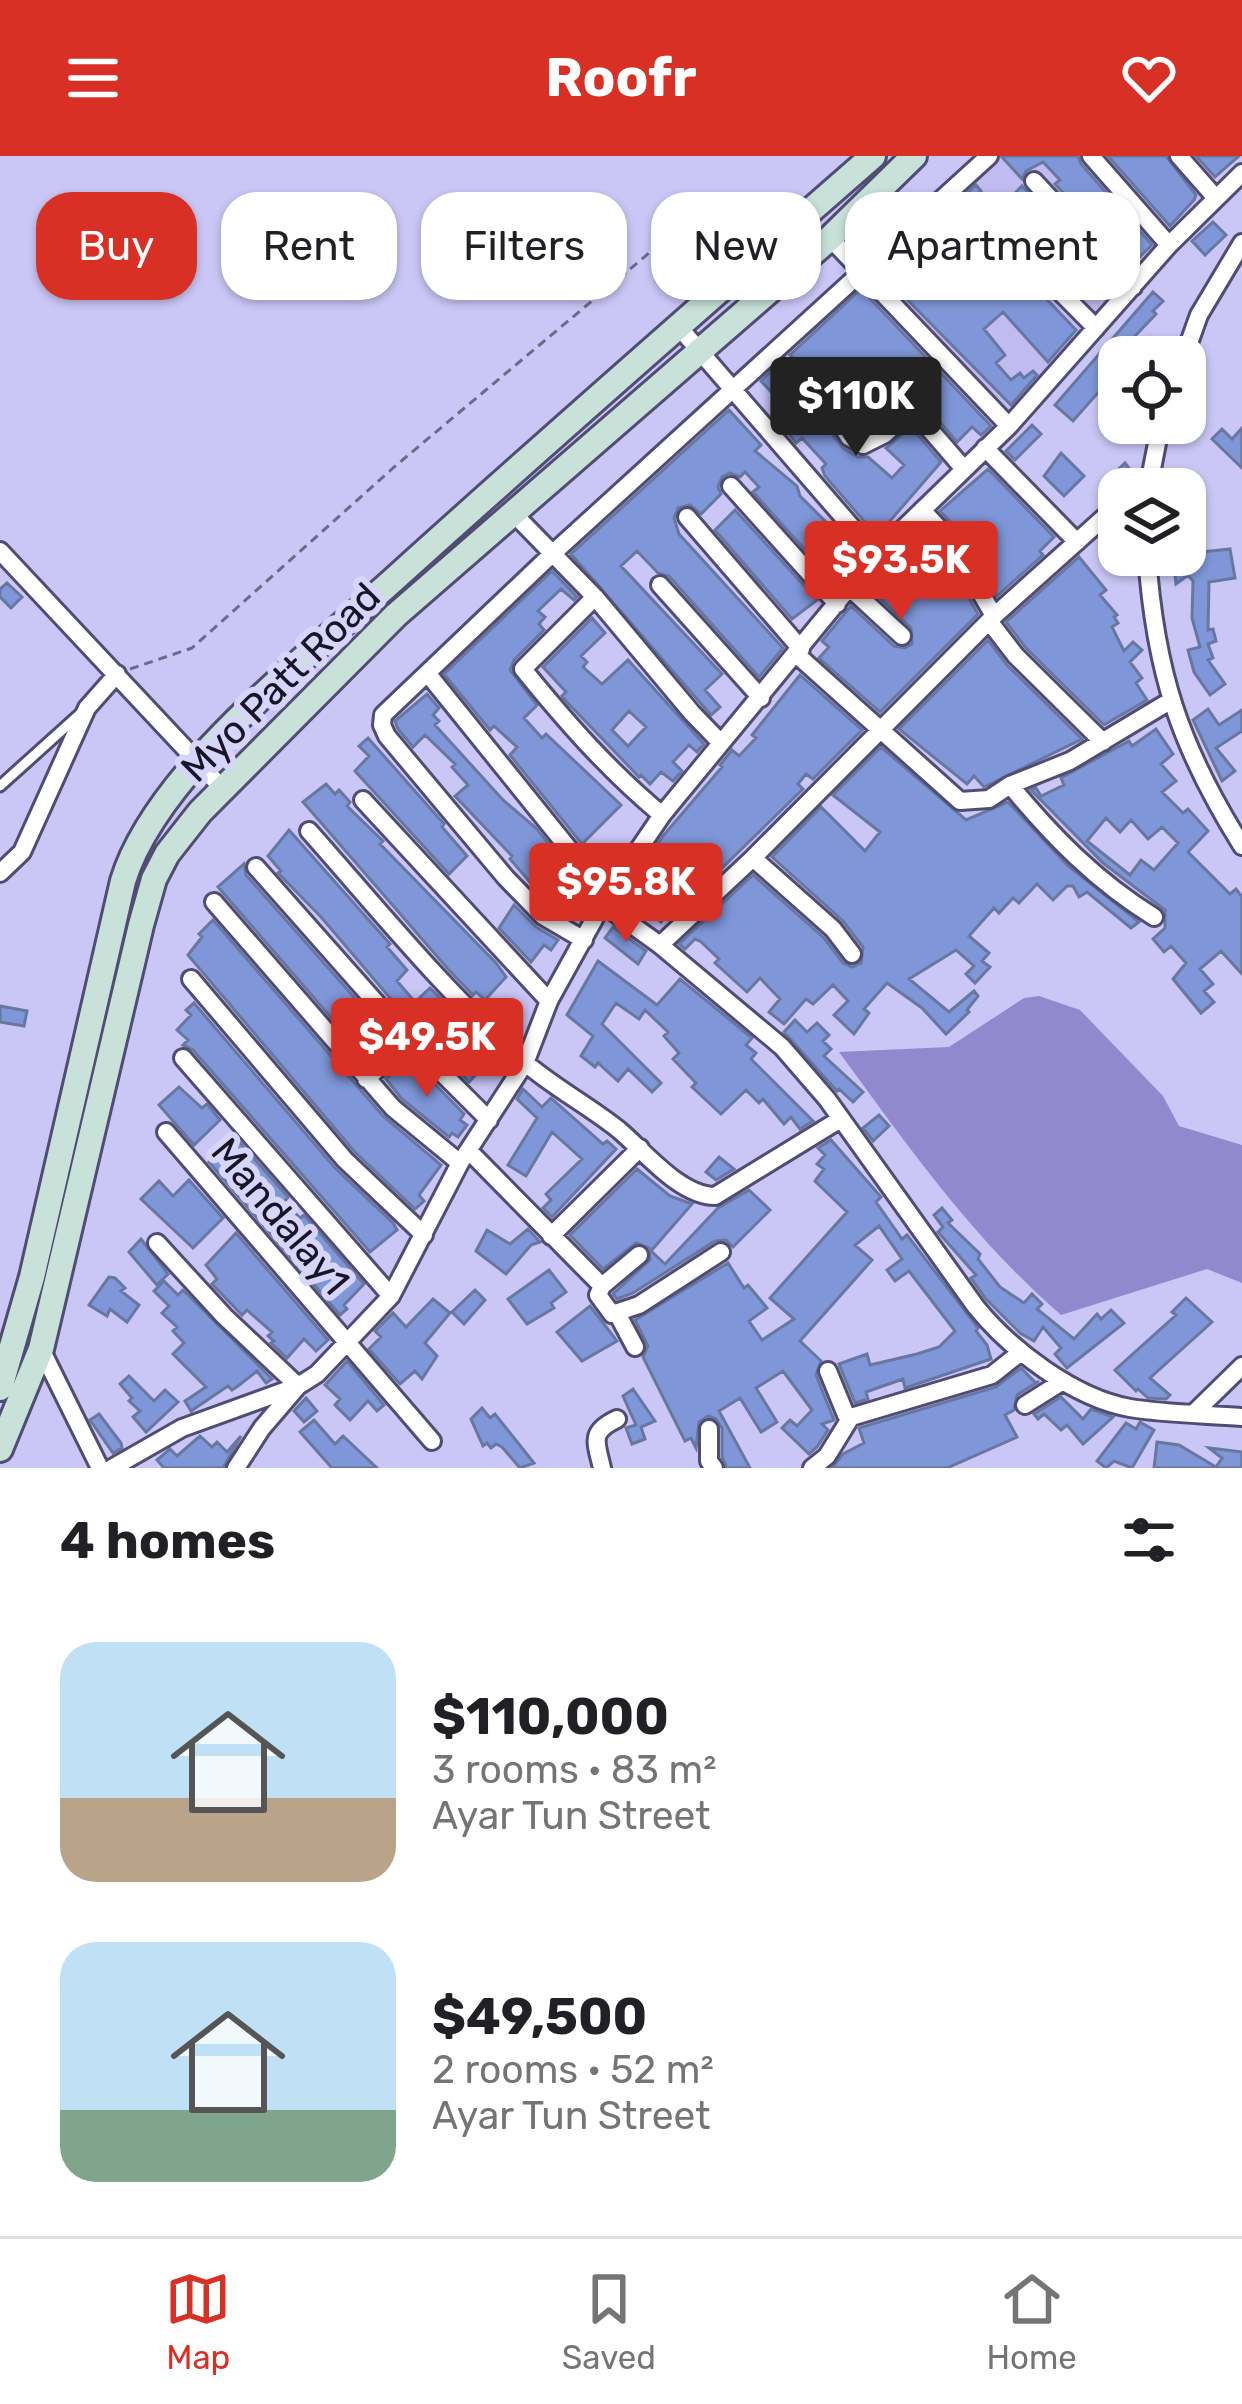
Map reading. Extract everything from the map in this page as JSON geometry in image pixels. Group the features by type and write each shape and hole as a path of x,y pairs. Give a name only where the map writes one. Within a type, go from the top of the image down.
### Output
{"main road":[{"name":"Myo Patt Road","path":"0,1388 32,1277 114,920 140,836 199,760 317,646 873,156"},
{"name":"Myo Patt Road","path":"0,1449 41,1349 141,925 154,879 167,854 223,789 396,615 830,238 914,156"},
{"path":"378,595 396,615"},
{"path":"114,920 141,925"}],"street":[{"path":"951,192 989,156"},
{"path":"1091,156 1169,245"},
{"path":"1179,156 1215,197"},
{"path":"1140,279 1242,173"},
{"path":"1034,181 1044,192"},
{"path":"830,238 845,253"},
{"path":"1192,336 1242,243"},
{"path":"584,940 543,916 506,878 388,736 382,725 387,709 550,555 845,290"},
{"path":"890,300 1009,426"},
{"path":"1068,300 1096,328"},
{"path":"112,1468 182,1428 298,1386 317,1374 391,1296 465,1157 525,1063 549,1001 605,901 662,815 876,555 1009,426 1121,300"},
{"path":"678,326 876,555"},
{"path":"822,396 849,437 863,446 913,409 964,469"},
{"path":"985,448 1077,542"},
{"path":"731,487 837,604"},
{"path":"922,510 951,541 1016,656 1103,742"},
{"path":"514,514 596,597 722,743"},
{"path":"687,517 799,652 957,800 988,799 1070,761 1170,701"},
{"path":"659,944 753,857 879,727 1098,523"},
{"path":"0,551 223,789"},
{"path":"1148,576 1151,621 1170,701 1185,742 1242,846"},
{"path":"659,585 761,698"},
{"path":"850,588 902,636"},
{"path":"596,597 523,669 573,731 662,815"},
{"path":"0,873 22,852 87,707 117,674"},
{"path":"428,674 605,901 782,1047 827,1099 996,1332 1063,1382 1126,1408 1242,1417"},
{"path":"1010,785 1081,864 1154,917"},
{"path":"363,800 549,1001"},
{"path":"310,831 436,975 525,1063 685,1187 715,1196 839,1120"},
{"path":"753,857 833,929 852,954"},
{"path":"256,867 410,1041 489,1120"},
{"path":"214,902 393,1108 465,1157 602,1286"},
{"path":"191,980 345,1160 424,1235"},
{"path":"366,1079 410,1041"},
{"path":"183,1058 391,1296"},
{"name":"Mandalay1","path":"166,1132 432,1441"},
{"path":"551,1236 640,1148"},
{"path":"158,1244 298,1386"},
{"path":"618,1315 721,1252"},
{"path":"635,1347 618,1315 598,1295 602,1286 639,1255"},
{"path":"41,1349 100,1468"},
{"path":"812,1468 826,1456 851,1417 992,1375 1021,1352"},
{"path":"1194,1413 1242,1366"},
{"path":"828,1371 851,1417"},
{"path":"1025,1405 1063,1382"},
{"path":"236,1468 298,1386"},
{"path":"602,1468 597,1433 617,1419"},
{"path":"709,1429 709,1461 714,1468"}],"lane":[{"path":"0,786 87,707"}],"path":[{"path":"117,674 192,648 393,468 651,251"}],"shaded area":[{"path":"990,156 1179,156 1215,197 1140,280 1140,192 951,192"},
{"path":"890,300 1122,300 1009,426"},
{"path":"1039,996 1080,1010 1163,1096 1179,1126 1242,1145 1242,1283 1207,1269 1061,1315 970,1223 839,1052 949,1047 1024,998"}],"building":[{"path":"1001,156 1078,156 1106,192 1062,192 1055,184 1060,180 1043,162 1026,171 1022,179"},
{"path":"1108,156 1166,156 1196,195 1170,226"},
{"path":"1196,156 1239,156 1215,177"},
{"path":"1213,222 1226,235 1205,255 1192,241"},
{"path":"1140,231 1152,245 1140,256"},
{"path":"1153,292 1163,301 1135,336 1115,336"},
{"path":"849,300 871,300 991,426 981,435 972,427 957,442 923,402 936,388 916,363 899,380 885,366 866,382 887,406 891,402 896,407 866,429 832,388 790,355"},
{"path":"908,300 1048,300 1076,330 1048,362 1003,312 984,329 1005,355 996,363 1011,380 1020,373 1024,378 1033,371 1037,375 1011,405"},
{"path":"1098,355 1098,393 1073,421 1055,405"},
{"path":"778,365 843,448 868,457 892,478 904,465 886,448 911,427 941,462 877,536 825,476 822,468 826,464 802,438 796,443 777,418 786,408 761,381"},
{"path":"729,410 761,445 755,451 797,486 800,496 859,555 834,582 753,492 759,487 745,472 740,477 730,473 722,477 721,494 701,514 690,505 678,508 674,518 679,534 783,648 759,677 669,576 658,573 637,551 621,566 722,674 705,690 720,707 711,715 571,554"},
{"path":"1032,425 1041,434 1015,460 1006,451"},
{"path":"1242,428 1242,468 1212,439 1222,429 1232,439"},
{"path":"1061,453 1084,476 1064,496 1044,476"},
{"path":"988,469 1054,537 1040,551 1043,555 997,596 962,534 940,511"},
{"path":"735,510 817,600 792,619 715,530"},
{"path":"922,528 941,549 978,614 880,712 819,658 829,647 822,641 851,606 894,646 912,644 911,628 867,586"},
{"path":"1230,549 1235,578 1209,582 1208,630 1213,629 1216,641 1208,644 1213,658 1208,660 1225,684 1210,695 1194,672 1188,650 1200,647 1189,576 1206,576 1206,552"},
{"path":"1079,557 1106,590 1100,595 1117,615 1118,623 1112,627 1124,651 1133,642 1142,650 1130,662 1142,678 1136,683 1147,700 1104,725 1006,622"},
{"path":"552,571 577,597 574,600 561,589 538,611 545,617 539,624 544,630 510,670 537,705 524,718 621,805 582,844 510,755 517,747 494,726 490,730 444,674"},
{"path":"7,583 22,597 11,608 0,597"},
{"path":"592,618 605,633 581,656 587,662 583,667 602,684 628,660 704,744 697,752 689,745 673,762 682,771 673,781 661,772 650,784 565,700 566,692 543,667","holes":["629,711 646,727 628,746 612,730"]},
{"path":"988,640 1082,739 984,787 974,776 967,784 899,729"},
{"path":"800,675 862,730 813,779 806,774 798,784 803,789 682,907 676,903 661,922 636,900 648,887 636,876 732,750 739,756 756,738 752,735"},
{"path":"427,694 439,708 433,715 439,721 435,725 503,800 536,828 591,896 567,915 541,895 512,856 455,796 468,785 452,767 455,764 425,735 413,747 398,729 395,721"},
{"path":"1208,709 1219,725 1242,710 1242,731 1216,748 1235,771 1222,781 1193,720"},
{"path":"1156,729 1173,754 1161,764 1176,781 1162,792 1183,813 1188,809 1208,831 1188,852 1230,894 1236,889 1242,897 1242,974 1221,951 1200,969 1213,984 1204,991 1214,1002 1201,1013 1173,979 1186,963 1171,946 1164,952 1153,939 1165,928 1165,910 1103,863 1031,790 1036,788 1041,796 1064,785 1061,778 1129,741 1132,746","holes":["1106,818 1120,832 1131,820 1148,839 1162,827 1178,843 1154,870 1141,860 1130,875 1087,841"]},
{"path":"368,738 467,856 449,874 355,771 369,756 359,746"},
{"path":"881,747 966,820 1008,802 1068,866 1139,922 1131,928 1087,892 1079,897 1073,886 1053,900 1037,884 1019,903 1013,898 999,913 994,908 969,936 989,953 982,961 990,967 975,983 966,974 974,966 956,950 909,979 949,1012 974,991 978,996 946,1034 922,1008 887,983 864,1009 869,1013 854,1034 834,1015 848,1001 833,985 813,1004 806,999 784,1024 769,1012 780,999 760,978 747,992 715,963 719,959 700,941 695,939 685,949 679,944 753,875 824,938 843,963 852,967 861,963 863,947 843,921 772,857 821,807 865,851 880,832 833,795"},
{"path":"326,784 335,794 339,790 350,802 347,806 383,841 380,844 496,963 506,977 485,1000 476,992 473,995 448,969 303,802"},
{"path":"289,830 390,944 387,947 407,970 397,981 415,1002 430,988 496,1053 469,1082 278,873 268,856"},
{"path":"244,864 246,875 392,1040 368,1060 218,887"},
{"path":"514,905 558,940 551,950 544,945 531,962 499,928"},
{"path":"213,920 383,1116 441,1165 419,1195 424,1201 415,1209 354,1151 188,955"},
{"path":"613,927 646,951 638,964 605,938"},
{"path":"598,961 657,1005 680,979 752,1038 746,1045 756,1053 751,1059 813,1121 800,1129 791,1117 784,1124 763,1099 759,1103 746,1090 721,1114 692,1087 696,1083 673,1059 679,1053 664,1036 668,1032 645,1010 639,1019 616,1003 602,1024 661,1083 652,1092 628,1069 618,1081 598,1063 595,1067 581,1056 593,1036 567,1015"},
{"path":"194,1003 335,1168 393,1223 397,1230 370,1252 193,1050 183,1045 188,1040 177,1030 191,1015 186,1010"},
{"path":"0,1006 27,1011 24,1026 0,1022"},
{"path":"795,1020 807,1032 817,1023 829,1035 823,1041 831,1049 824,1056 863,1092 853,1102 837,1091 784,1032"},
{"path":"415,1064 464,1114 460,1120 467,1125 458,1137 452,1133 449,1137 402,1099 386,1079 401,1065 407,1071"},
{"path":"179,1087 202,1108 207,1104 220,1120 194,1145 159,1105"},
{"path":"523,1089 542,1107 551,1098 603,1144 607,1141 616,1149 552,1217 543,1208 551,1200 546,1194 582,1159 552,1132 526,1176 508,1165 537,1118 517,1099"},
{"path":"879,1115 889,1126 873,1141 863,1128"},
{"path":"235,1137 288,1197 284,1202 300,1218 304,1215 364,1284 340,1315 209,1162"},
{"path":"831,1140 881,1197 876,1202 902,1239 907,1235 978,1328 991,1359 905,1388 903,1379 866,1392 868,1399 855,1403 839,1364 867,1354 870,1365 917,1354 939,1347 955,1331 909,1271 895,1281 887,1270 902,1259 879,1226 855,1245 872,1260 800,1341 821,1361 816,1375 834,1420 822,1424 828,1430 809,1454 782,1428 790,1420 797,1426 812,1410 783,1371 756,1388 777,1422 761,1432 740,1398 719,1411 750,1468 727,1468 722,1428 716,1419 708,1416 699,1422 696,1448 691,1438 685,1441 643,1357 648,1346 635,1320 728,1263 744,1288 748,1285 767,1308 749,1321 762,1340 794,1319 770,1298 847,1212 815,1181 824,1169 817,1164 825,1155 818,1148"},
{"path":"719,1157 734,1169 716,1180 706,1172"},
{"path":"637,1169 670,1196 692,1204 651,1251 665,1264 718,1208 749,1190 770,1210 733,1247 726,1240 715,1241 617,1299 613,1294 650,1260 649,1248 636,1243 603,1269 570,1235"},
{"path":"189,1180 223,1218 193,1248 141,1199 159,1181 173,1196"},
{"path":"942,1208 952,1220 948,1223 980,1254 978,1259 1000,1287 1024,1303 1032,1294 1042,1304 1037,1309 1074,1339 1097,1314 1101,1319 1111,1310 1124,1323 1067,1368 1055,1354 1061,1348 1043,1327 1034,1341 986,1299 971,1278 976,1275 938,1232 943,1227 934,1215"},
{"path":"528,1229 540,1242 531,1245 506,1274 476,1251 487,1230 510,1244"},
{"path":"236,1233 328,1340 316,1351 304,1339 287,1358 271,1343 268,1336 272,1332 247,1310 242,1315 212,1284 217,1279 206,1265"},
{"path":"141,1239 168,1274 157,1285 129,1252"},
{"path":"549,1270 566,1292 551,1303 554,1308 527,1324 508,1299"},
{"path":"109,1277 139,1305 127,1322 110,1309 107,1316 89,1305"},
{"path":"164,1281 178,1295 183,1290 272,1379 266,1383 257,1371 191,1411 185,1401 206,1387 173,1354 184,1343 173,1331 177,1327 162,1313 169,1306 154,1291"},
{"path":"475,1290 485,1300 464,1324 452,1312"},
{"path":"1186,1298 1212,1322 1150,1378 1170,1395 1148,1398 1115,1370 1176,1315 1172,1312"},
{"path":"433,1299 450,1313 425,1343 437,1356 422,1379 415,1371 400,1384 369,1349 381,1337 375,1331 393,1313 406,1327"},
{"path":"590,1306 617,1341 582,1361 557,1332"},
{"path":"347,1361 384,1405 377,1411 368,1401 350,1420 335,1405 340,1399 325,1385"},
{"path":"1021,1368 1036,1383 1017,1395 1014,1410 1005,1415 1017,1437 947,1468 832,1468 843,1454 864,1443 859,1428 996,1387"},
{"path":"129,1376 154,1401 165,1390 178,1402 146,1432 133,1417 140,1411 120,1384"},
{"path":"633,1389 655,1421 641,1427 645,1439 632,1444 626,1428 636,1425 623,1396"},
{"path":"1061,1397 1083,1419 1091,1409 1113,1417 1083,1444 1067,1425 1061,1430 1044,1414 1038,1419 1034,1414"},
{"path":"306,1398 317,1411 304,1422 294,1411"},
{"path":"482,1408 490,1418 495,1414 534,1463 520,1468 502,1447 483,1446 471,1419"},
{"path":"99,1414 121,1443 122,1448 113,1453 90,1420"},
{"path":"314,1420 335,1444 343,1436 377,1468 332,1468 300,1432"},
{"path":"1140,1422 1154,1430 1132,1468 1114,1461 1106,1468 1097,1461 1126,1423 1136,1429"},
{"path":"200,1436 227,1452 241,1436 223,1468 164,1468 157,1460 170,1449 177,1456"},
{"path":"1157,1442 1179,1445 1216,1467 1222,1458 1209,1448 1242,1452 1242,1468 1154,1468"}]}
